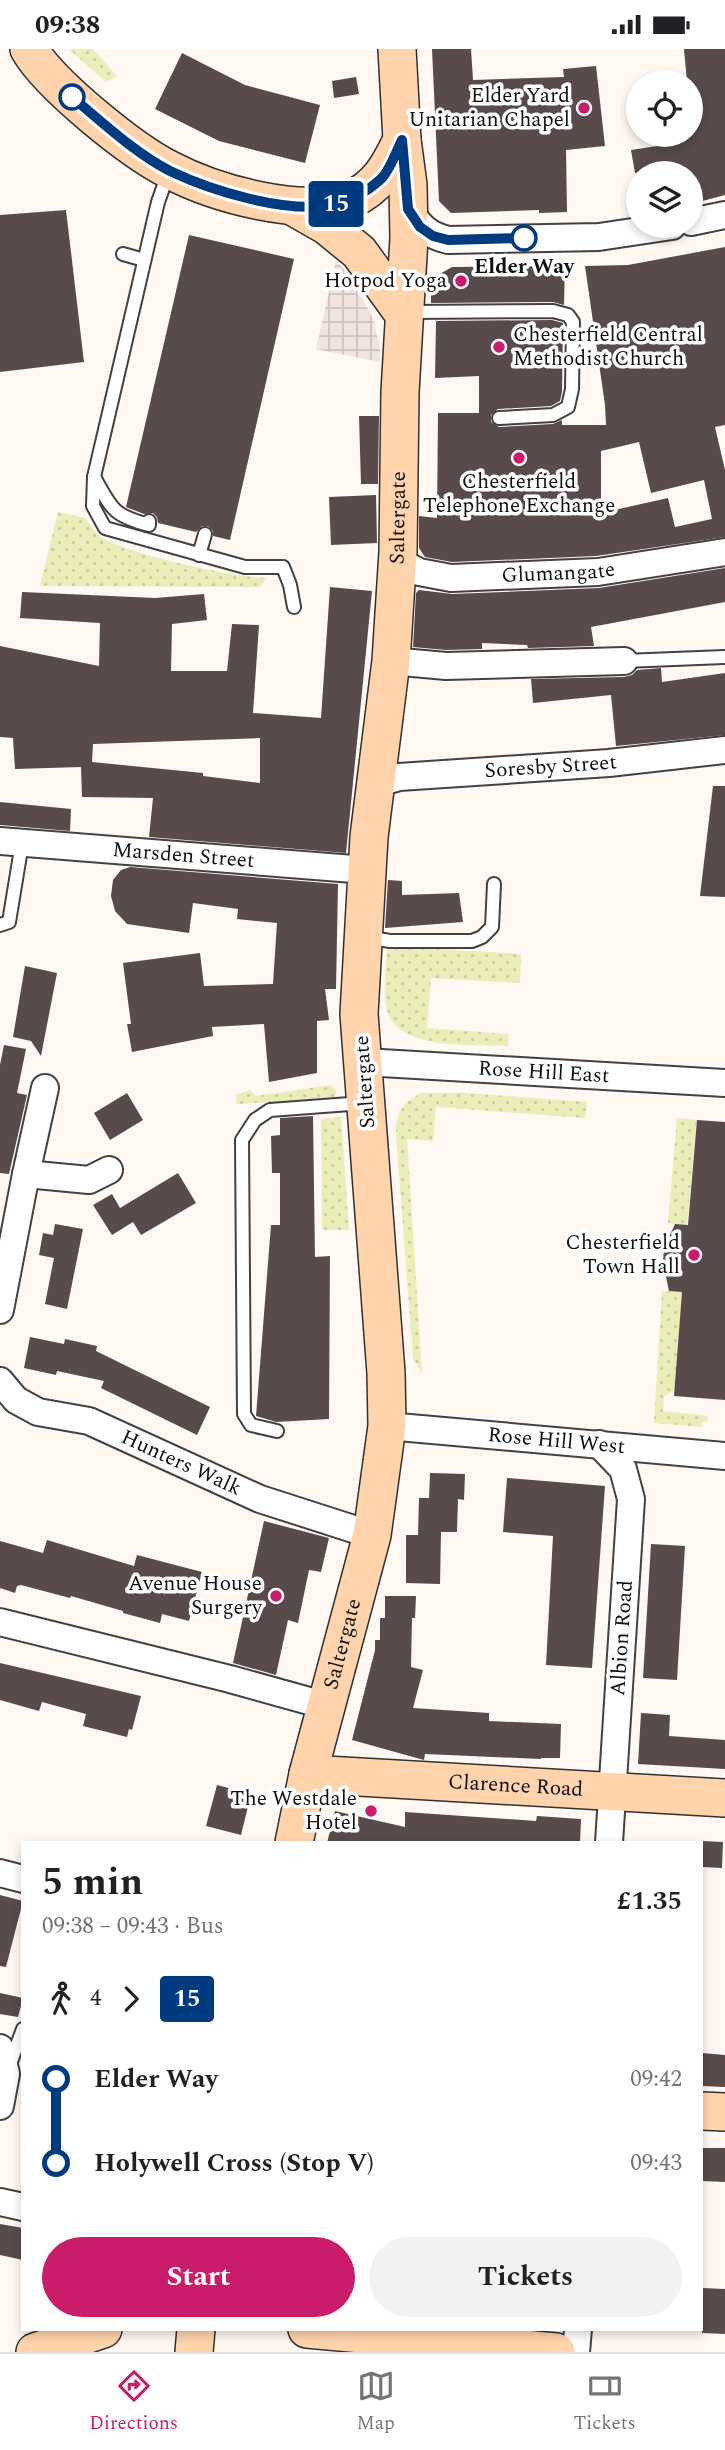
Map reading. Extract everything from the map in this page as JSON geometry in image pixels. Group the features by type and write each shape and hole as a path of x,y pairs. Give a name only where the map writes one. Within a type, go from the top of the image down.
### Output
{"street":[{"name":"Saltergate","path":"294,1841 308,1775 372,1535 387,1426 386,1373 359,1014 366,870 391,661 398,552 408,209 397,49"},
{"path":"24,54 100,120 169,170 230,195 290,205 330,205 353,199 384,176 402,140"},
{"path":"290,205 327,226 359,252 403,313"},
{"path":"408,209 420,227 433,236 448,240 600,237 626,233"},
{"path":"703,220 725,215"},
{"name":"Glumangate","path":"398,552 406,565 419,572 451,578 598,572 725,552"},
{"path":"391,661 446,666 624,661"},
{"name":"Soresby Street","path":"375,785 399,777 489,764 609,763 725,750"},
{"name":"Marsden Street","path":"11,842 366,870"},
{"name":"Rose Hill East","path":"364,1062 725,1083"},
{"path":"0,1310 45,1088"},
{"path":"26,1174 89,1180 109,1170"},
{"name":"Hunters Walk","path":"0,1381 16,1400 38,1412 89,1421 260,1499 372,1535"},
{"name":"Rose Hill West","path":"387,1426 725,1455"},
{"name":"Albion Road","path":"599,1444 622,1469 631,1499 609,1841"},
{"path":"0,1622 327,1706"},
{"name":"Clarence Road","path":"308,1775 725,1798"},
{"path":"0,1873 21,1878"},
{"path":"0,2048 6,2074 0,2106"},
{"path":"703,2111 725,2112"},
{"path":"0,2202 21,2207"},
{"path":"35,2352 97,2331"},
{"path":"194,2352 196,2331"},
{"path":"329,2331 556,2352"},
{"path":"576,2352 578,2331"}],"lane":[{"path":"169,170 158,202 94,477 93,506 105,529 245,567 283,568 290,585 294,607"},
{"path":"123,254 144,260"},
{"path":"403,313 553,311 568,315 573,322 572,389 568,407 553,415 499,418"},
{"path":"94,477 110,506 122,518 149,525 149,521"},
{"path":"199,555 205,534"},
{"path":"624,661 724,657"},
{"path":"5,924 11,842"},
{"path":"362,936 390,941 472,941 482,937 492,927 494,884"},
{"path":"277,1431 251,1425 244,1414 242,1140 255,1120 270,1109 366,1103"},
{"path":"6,2074 21,2034"}],"green space":[{"path":"69,49 93,49 117,76 106,82"},
{"path":"58,512 85,518 98,535 131,550 205,569 267,578 260,587 40,586"},
{"path":"387,946 521,954 520,983 431,978 427,1028 509,1034 508,1046 436,1043 403,1031 392,1021 386,1006"},
{"path":"331,1085 337,1092 333,1099 237,1104 236,1095 250,1090 256,1096"},
{"path":"421,1093 466,1093 587,1102 585,1118 436,1107 433,1141 407,1139 422,1373 413,1358 396,1134 401,1109"},
{"path":"341,1117 349,1230 322,1230 321,1119"},
{"path":"677,1118 697,1120 687,1225 668,1223"},
{"path":"662,1291 682,1292 675,1390 664,1396 663,1411 708,1416 707,1422 702,1422 702,1427 654,1423"}],"shaded area":[{"path":"336,261 352,278 373,319 380,347 380,362 316,349"}],"building":[{"path":"432,49 471,49 473,80 564,77 563,69 596,66 605,146 566,150 567,212 539,213 539,210 451,213 439,201"},
{"path":"684,49 725,49 725,195 703,201 703,161 633,161 631,150 651,147 703,147 703,70 686,70"},
{"path":"182,53 245,85 320,105 305,163 219,141 155,109"},
{"path":"356,77 359,94 334,98 332,81"},
{"path":"66,210 84,362 0,372 0,215"},
{"path":"189,235 294,259 230,540 213,536 213,531 208,526 202,526 196,532 158,523 153,513 144,514 126,507"},
{"path":"725,247 725,425 715,427 725,470 725,537 596,556 452,562 425,557 419,548 419,516 437,518 438,413 479,413 479,376 435,378 436,321 552,320 563,323 560,401 551,406 498,409 491,415 491,422 499,427 553,424 562,420 562,425 606,425 585,266 628,265","holes":["639,442 651,493 704,480 712,519 675,527 668,498 601,513 601,451"]},
{"path":"565,266 564,305 553,302 431,303 431,279 452,267"},
{"path":"359,416 379,416 378,484 361,484"},
{"path":"376,495 377,543 331,545 329,497"},
{"path":"725,568 725,602 591,627 594,646 528,648 527,645 482,643 482,649 413,647 416,593 419,590 452,594 599,588"},
{"path":"330,587 372,591 346,853 149,837 153,798 82,797 81,767 15,769 13,738 0,737 0,646 99,666 100,623 20,618 22,592 155,598 204,594 207,620 172,624 171,671 227,671 232,624 259,625 253,713 321,718","holes":["260,738 260,783 203,776 203,773 92,762 93,744"]},
{"path":"661,668 662,682 725,673 725,735 616,746 611,695 533,703 531,679 624,677 637,670"},
{"path":"713,786 725,786 725,897 700,896"},
{"path":"0,802 71,809 70,831 0,825"},
{"path":"130,867 338,884 336,989 325,989 329,1020 317,1021 317,1073 269,1082 264,1024 212,1027 213,1036 132,1052 127,1024 131,1024 123,963 200,953 204,986 273,984 277,923 237,919 238,909 193,903 189,933 127,924 115,911 111,896 113,880 121,870"},
{"path":"388,880 402,881 402,895 459,893 463,922 385,928"},
{"path":"25,966 57,973 41,1056 31,1041 13,1037"},
{"path":"4,1045 26,1049 17,1093 27,1095 9,1174 0,1173 0,1065"},
{"path":"127,1093 143,1120 110,1140 94,1113"},
{"path":"313,1116 315,1257 330,1256 329,1419 276,1422 256,1416 271,1225 280,1225 280,1173 272,1173 271,1136 280,1135 280,1118"},
{"name":"Chesterfield Town Hall","path":"697,1120 725,1122 725,1400 674,1396 682,1292 669,1291 663,1262 664,1248 675,1224 688,1225"},
{"path":"178,1173 196,1203 141,1235 133,1222 112,1235 93,1205 112,1194 120,1208"},
{"path":"55,1224 83,1229 67,1309 45,1304 54,1258 39,1255 43,1233 53,1235"},
{"path":"30,1337 64,1344 65,1339 97,1346 96,1351 210,1407 197,1435 101,1388 104,1381 57,1371 56,1375 24,1368"},
{"path":"430,1473 465,1474 464,1500 458,1499 457,1532 441,1532 440,1584 406,1583 406,1535 418,1535 419,1498 429,1498"},
{"path":"507,1478 605,1486 592,1668 546,1665 553,1536 503,1532"},
{"name":"Avenue House Surgery","path":"264,1521 329,1538 321,1572 309,1570 298,1623 288,1620 276,1675 233,1663"},
{"path":"47,1540 134,1566 137,1555 202,1572 189,1621 162,1614 160,1623 71,1596 70,1598 21,1585 17,1586 15,1593 0,1588 0,1541 43,1553"},
{"path":"651,1544 685,1546 677,1680 643,1678"},
{"path":"385,1596 416,1596 415,1618 412,1618 411,1667 423,1670 413,1708 489,1713 489,1721 561,1724 560,1758 425,1754 424,1760 352,1740 375,1650 375,1640 380,1640 380,1618 385,1618"},
{"path":"0,1663 141,1696 132,1730 129,1729 127,1737 83,1726 86,1714 42,1702 39,1711 0,1700"},
{"path":"641,1713 670,1715 669,1736 725,1740 725,1769 638,1764"},
{"path":"217,1785 251,1794 241,1835 206,1826"},
{"path":"335,1811 405,1827 405,1812 536,1821 537,1816 581,1819 580,1841 328,1841"},
{"path":"703,1841 723,1842 722,1868 703,1867"},
{"path":"0,1895 21,1900 21,1909 6,1967 0,1966"},
{"path":"0,1993 21,1998 18,2017 0,2014"},
{"path":"703,2053 725,2055 725,2087 703,2086"},
{"path":"703,2148 725,2148 725,2182 703,2181"},
{"path":"0,2224 21,2228 21,2260 0,2255"},
{"path":"703,2288 725,2289 725,2334 702,2333"}],"bus line":[{"name":"15","path":"72,97 169,170 230,195 290,205 330,205 353,199 384,176 402,140 408,209 420,227 433,236 448,240 524,238"}],"place":[{"name":"Elder Yard Unitarian Chapel","path":"584,108"},
{"name":"Elder Way","path":"524,238"},
{"name":"Hotpod Yoga","path":"461,281"},
{"name":"Chesterfield Central Methodist Church","path":"499,347"},
{"name":"Chesterfield Telephone Exchange","path":"519,458"},
{"name":"Chesterfield Town Hall","path":"694,1255"},
{"name":"Avenue House Surgery","path":"276,1596"},
{"name":"The Westdale Hotel","path":"371,1811"}]}
